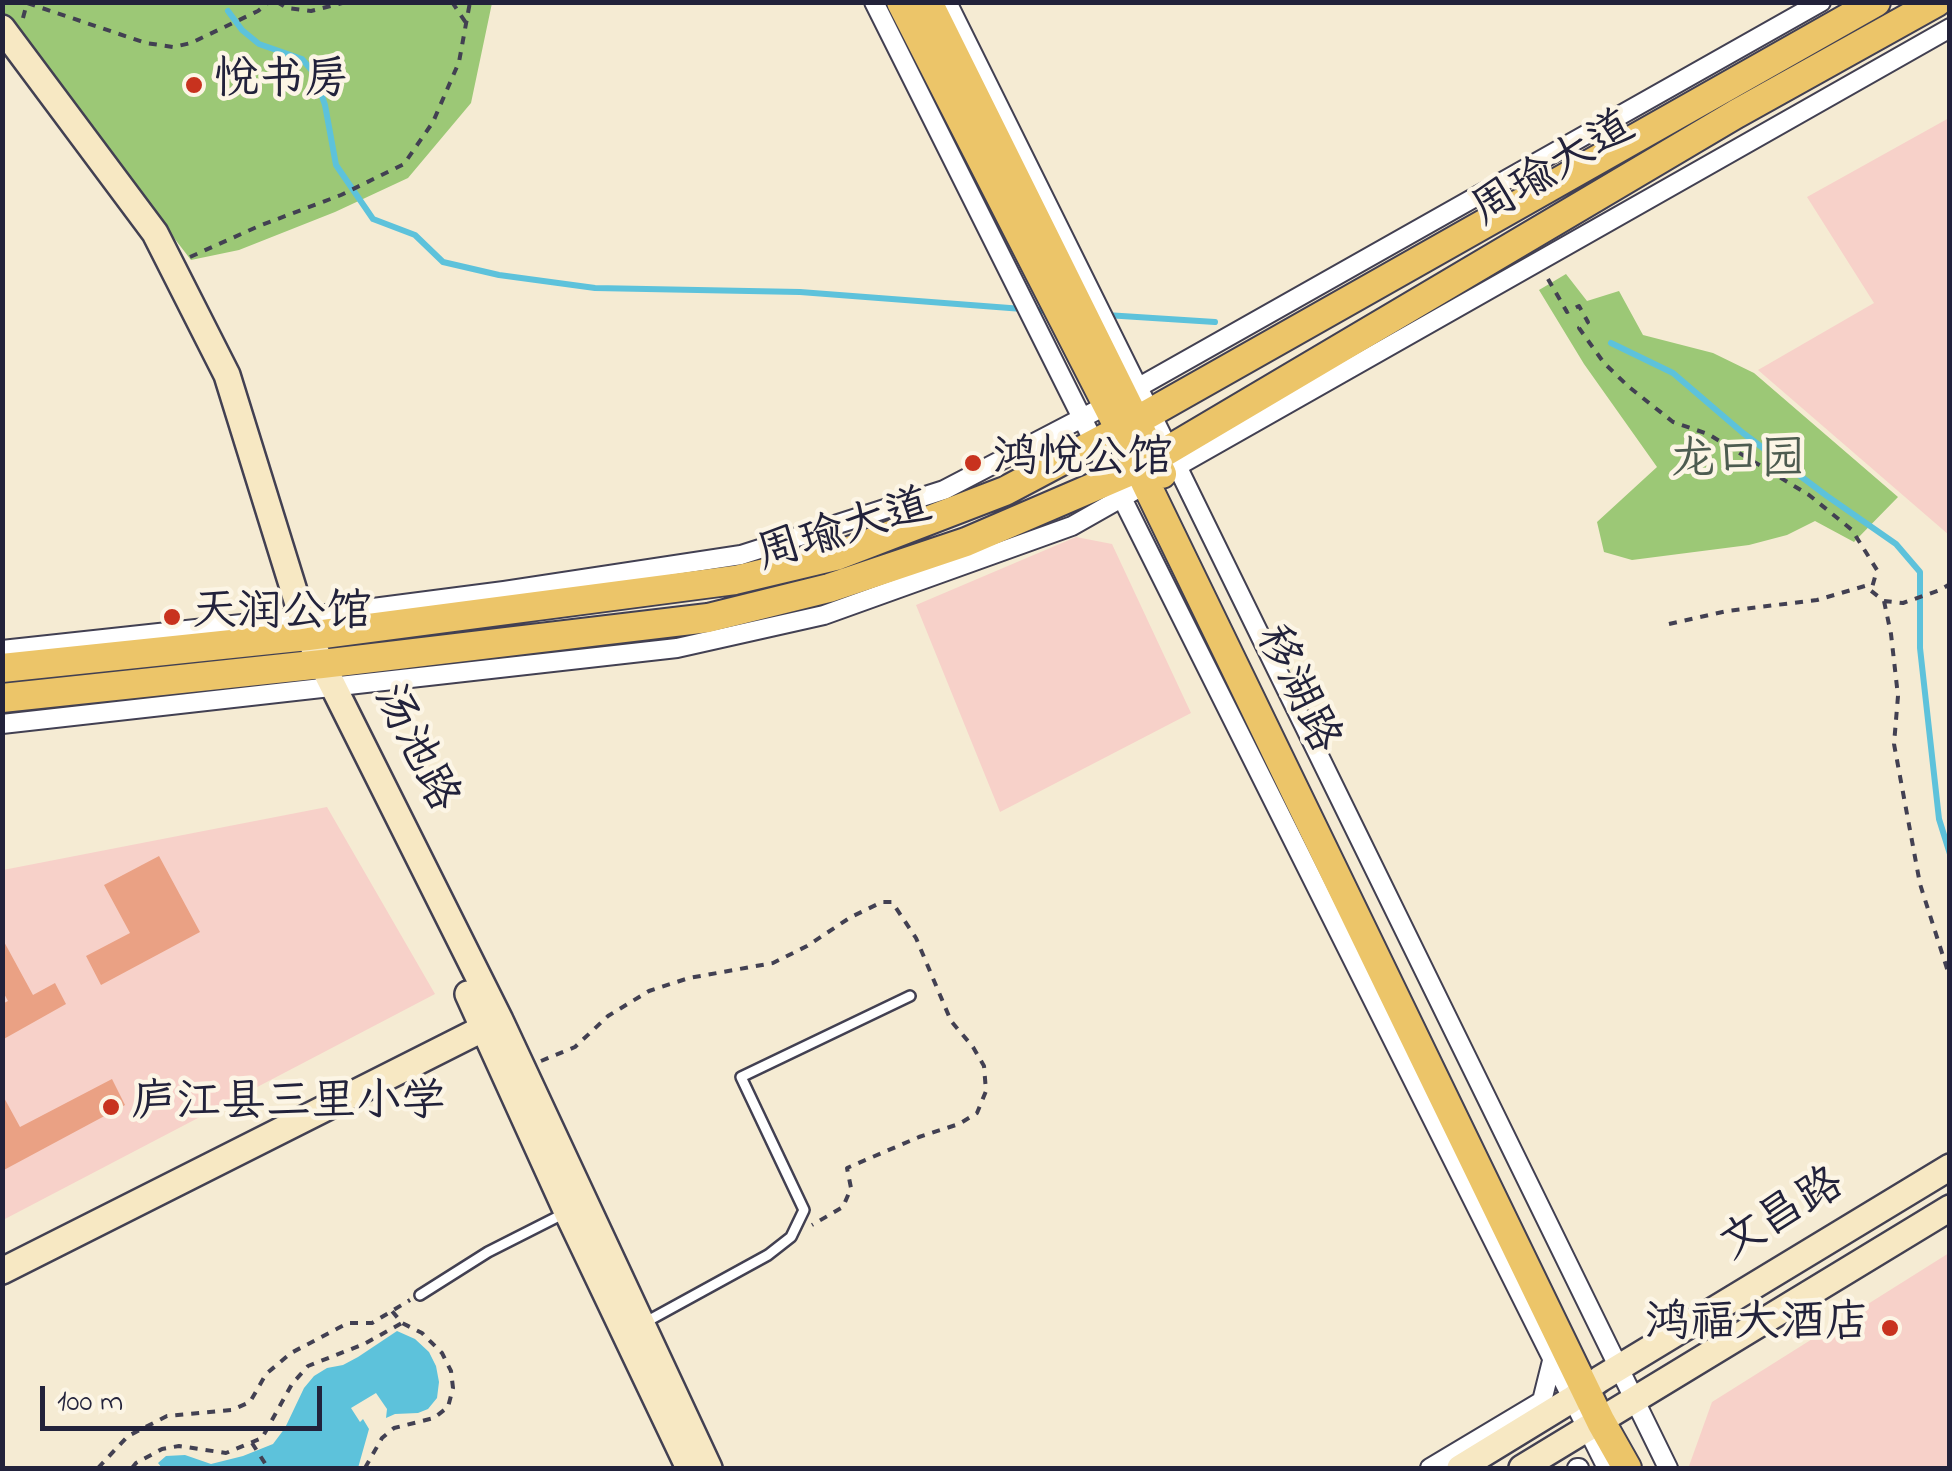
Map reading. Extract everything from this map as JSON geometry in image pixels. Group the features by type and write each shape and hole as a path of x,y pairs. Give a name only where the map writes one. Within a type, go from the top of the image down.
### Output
{"main road":[{"name":"移湖路","path":"902,2 1068,312 1129,408 1147,472 1610,1416"},
{"name":"移湖路","path":"928,2 1068,312"},
{"name":"周瑜大道","path":"2,668 298,627 735,580 836,556 1005,492 1094,444 1129,408 1876,2"},
{"name":"周瑜大道","path":"2,698 321,676 708,618 829,588 966,542 1147,472 1718,124 1937,2"},
{"path":"1610,1416 1627,1468"},
{"path":"1610,1416 1647,1468"}],"street":[{"name":"移湖路","path":"874,2 1129,408"},
{"name":"移湖路","path":"947,2 1068,312 1082,418 1094,444 1147,472 1594,1384"},
{"path":"2,650 298,627 741,555 944,490 1082,418 1129,408 1821,2"},
{"path":"1147,472 1538,262 1950,28"},
{"name":"汤池路","path":"7,41 155,233 227,375 298,627"},
{"name":"汤池路","path":"7,41 144,242 215,382 298,627 642,1324 709,1468"},
{"name":"移湖路","path":"1147,472 1552,1361 1594,1384"},
{"path":"2,724 321,676"},
{"path":"2,1271 492,1024"},
{"name":"汤池路","path":"492,1024 567,1212 689,1468"},
{"name":"文昌路","path":"1460,1468 1950,1166"},
{"name":"文昌路","path":"1522,1468 1950,1208"},
{"path":"1430,1468 1542,1401 1552,1361"},
{"path":"1594,1384 1610,1416 1668,1468"},
{"path":"1607,1468 1610,1416"}],"lane":[{"path":"642,1324 768,1255 791,1237 804,1210 740,1077 910,996"},
{"path":"420,1294 488,1252 567,1212"}],"path":[{"path":"7,41 27,3 146,43 173,47 192,43 258,12 269,2"},
{"path":"276,2 311,11 346,2"},
{"path":"452,2 466,23"},
{"path":"172,265 404,164 433,122 459,62 470,2"},
{"path":"1538,262 1567,312 1579,306 1588,322 1580,328 1604,363 1629,387 1674,422 1708,434 1809,496 1852,530 1876,570 1871,591"},
{"path":"1669,624 1727,611 1817,600 1865,586 1884,602 1903,603 1950,584"},
{"path":"1884,602 1898,696 1894,744 1920,884 1950,978"},
{"path":"98,1468 128,1436 167,1416 232,1410 250,1402 266,1374 291,1354 348,1324 372,1322 420,1294"},
{"path":"364,1468 382,1438 394,1428 434,1418 448,1407 453,1388 451,1371 442,1352 392,1311"},
{"path":"132,1468 162,1449 179,1446 226,1452 262,1438 292,1384 308,1366 364,1344 402,1323"},
{"path":"252,1443 268,1468"}],"shaded area":[{"path":"1949,118 1949,535 1758,370 1874,303 1807,197"},
{"path":"1076,537 1112,544 1191,713 1000,812 916,605"},
{"name":"庐江县三里小学","path":"327,807 435,994 3,1220 3,870"},
{"name":"鸿福大酒店","path":"1949,1253 1949,1468 1690,1468 1712,1402"}],"green space":[{"path":"3,2 492,3 471,103 408,178 239,250 191,260 3,16"},
{"name":"龙口园","path":"1566,274 1587,301 1619,291 1643,335 1713,353 1754,373 1898,497 1854,542 1815,521 1787,535 1749,545 1632,560 1604,552 1597,522 1657,467 1584,364 1539,290"}],"water":[{"path":"397,1331 415,1339 429,1352 439,1382 437,1398 428,1409 418,1413 386,1418 387,1409 376,1393 351,1408 369,1429 358,1468 162,1468 158,1463 166,1456 185,1455 211,1464 273,1444 314,1376 358,1357"}],"building":[{"path":"159,856 200,932 101,985 86,956 130,933 104,885"},
{"path":"2,938 33,995 55,983 66,1004 2,1040 2,1004 8,1001 2,990"},
{"path":"112,1079 125,1105 2,1171 2,1094 20,1127"}],"waterway":[{"path":"228,11 259,44 302,59 314,73 325,105 336,165 373,219 415,235 443,262 499,275 595,288 800,292 1049,311"},
{"path":"1106,315 1215,322"},
{"path":"1611,343 1673,373 1743,433 1896,544 1920,572 1920,648 1939,819 1950,854"}],"place":[{"name":"悦书房","path":"194,85"},
{"name":"鸿悦公馆","path":"973,463"},
{"name":"天润公馆","path":"172,617"},
{"name":"庐江县三里小学","path":"111,1107"},
{"name":"鸿福大酒店","path":"1890,1328"}]}
